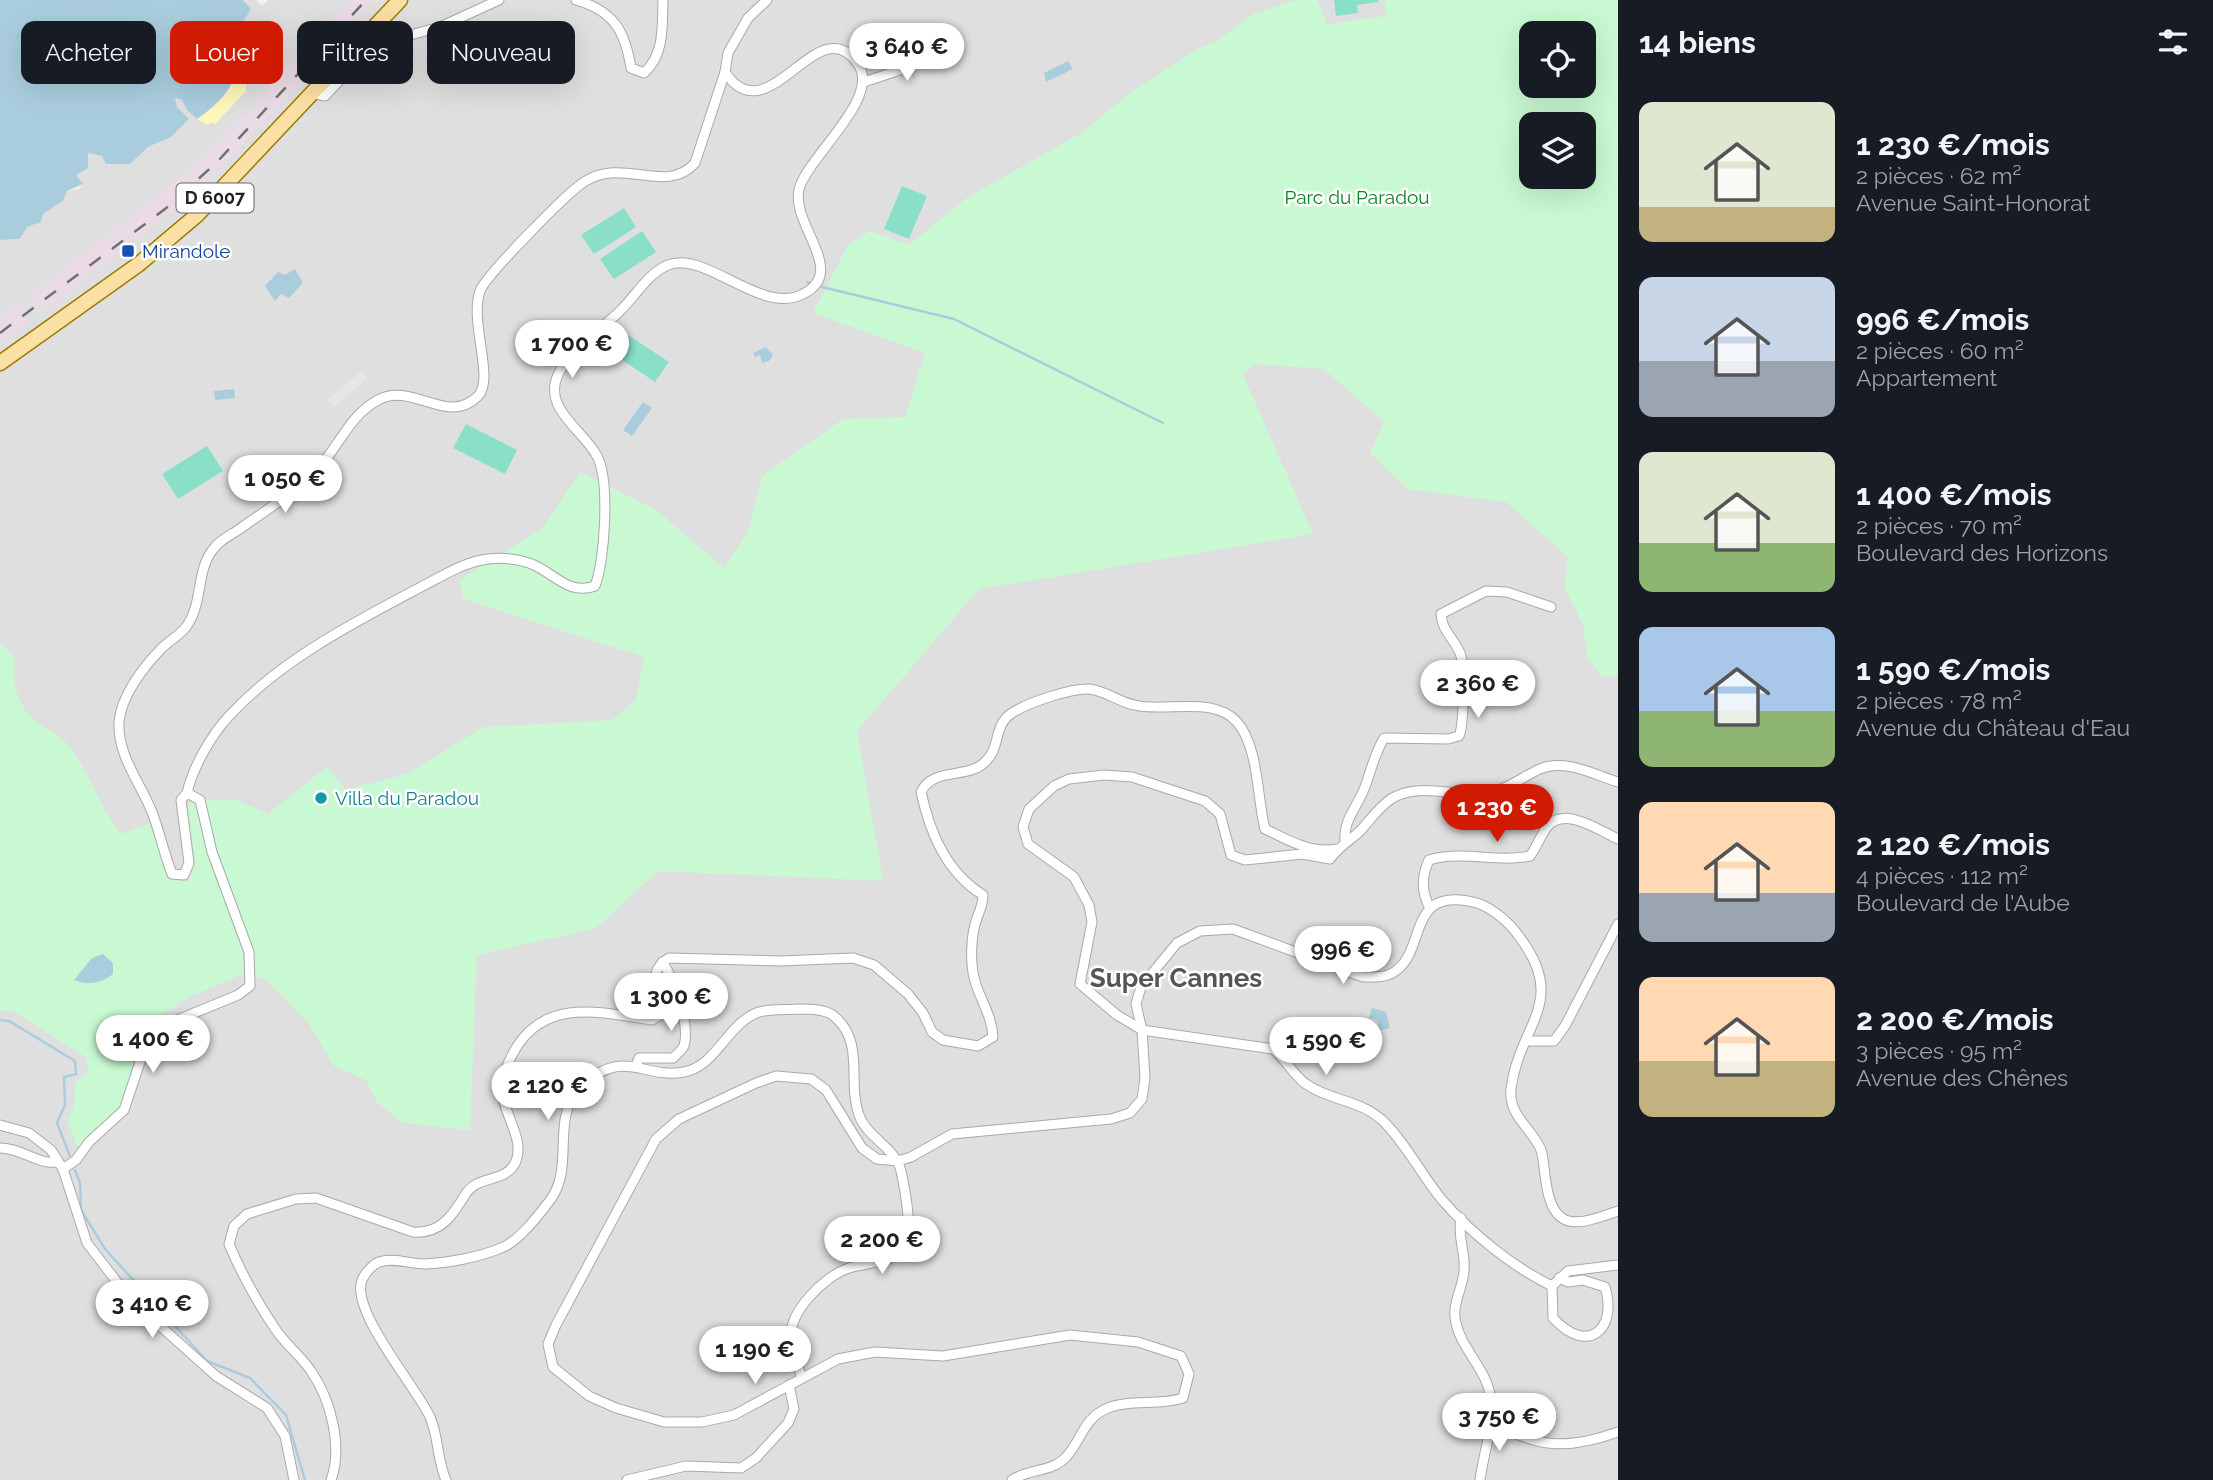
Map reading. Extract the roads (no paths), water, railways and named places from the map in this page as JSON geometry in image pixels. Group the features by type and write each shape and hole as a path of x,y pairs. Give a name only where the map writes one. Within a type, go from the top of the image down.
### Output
{"main road":[{"name":"D 6007","path":"0,356 135,260 183,220 393,0"},
{"name":"D 6007","path":"0,363 177,233 229,183 400,0"}],"street":[{"path":"311,93 325,96 365,53 377,44 440,27 499,0"},
{"path":"576,0 607,13 622,33 631,68 645,73 656,62 661,42 663,0"},
{"path":"725,72 735,85 747,90 766,89 818,51 834,49 846,53 857,62 864,82 862,94 808,169 799,187 796,205 818,252 822,270 811,289 802,296 786,298 765,295 684,263 670,264 658,270 632,301 576,347 558,374 554,391 558,407 598,457 605,508 604,551 595,586 584,590 571,588 530,563 509,559 482,560 456,569 359,620 285,668 245,700 218,728 187,793 181,800 189,863 184,875 172,874 152,813 124,752 119,720 138,677 161,649 185,629 196,611 206,562 215,546 302,484 322,465 350,424 379,399 397,395 447,409 464,408 481,393 486,374 477,338 476,312 481,291 493,271 582,183 605,171 654,177 687,172 695,163 725,72 728,53 748,18 767,0"},
{"path":"864,82 900,70 937,50"},
{"path":"1345,840 1347,821 1358,804 1374,755 1384,738 1448,739 1459,736 1463,726 1461,697 1464,670 1460,654 1442,627 1441,614 1486,591 1507,592 1551,607"},
{"path":"331,1480 337,1452 322,1392 311,1371 278,1333 247,1286 229,1244 234,1226 247,1214 296,1199 316,1198 413,1233 425,1233 439,1228 456,1213 466,1193 475,1183 503,1176 515,1163 519,1146 507,1116 502,1088 508,1063 522,1040 563,1011 583,1010 652,1020 659,1016 660,1008 654,986 654,973 662,962 669,958 780,961 853,958 874,965 908,994 923,1013 932,1032 943,1040 978,1046 993,1037 993,1026 974,983 971,963 975,923 983,904 983,895 949,867 926,817 920,792 926,782 937,777 984,764 993,752 999,725 1012,713 1064,694 1089,689 1135,706 1202,708 1226,713 1239,724 1257,771 1265,829 1304,847 1324,851 1337,849"},
{"path":"1552,1286 1510,1260 1461,1218 1444,1201 1384,1123 1364,1105 1305,1084 1285,1058 1273,1049 1142,1030 1117,1015 1080,984 1092,922 1089,905 1074,877 1028,844 1023,827 1029,809 1054,786 1069,779 1104,775 1132,777 1205,801 1220,814 1231,855 1245,860 1302,854 1330,859 1345,840 1354,836 1389,800 1401,794 1424,791 1483,794 1503,790 1543,767 1562,764 1618,782"},
{"path":"0,1148 19,1150 46,1163 60,1165 76,1160 89,1142 124,1110 145,1046 153,1034 165,1025 238,995 250,986 249,952 212,852 200,800 187,793"},
{"path":"1430,908 1424,897 1423,874 1429,860 1446,855 1513,860 1530,856 1548,826 1559,819 1571,818 1618,839"},
{"path":"1012,1480 1024,1472 1048,1468 1066,1459 1084,1426 1096,1414 1111,1406 1148,1405 1183,1398 1188,1386 1186,1363 1181,1356 1138,1342 1070,1335 943,1356 875,1352 838,1359 734,1415 702,1422 664,1422 615,1408 589,1396 553,1367 548,1344 601,1238 660,1134 679,1119 756,1083 776,1076 794,1075 811,1079 826,1090 862,1148 877,1159 898,1161 953,1134 1111,1119 1130,1113 1142,1099 1142,1030 1136,1004 1141,987 1177,943 1200,931 1233,929 1363,977 1381,977 1396,971 1408,956 1418,924 1430,908 1451,900 1479,904 1509,923 1528,948 1541,973 1542,998 1511,1090 1512,1105 1541,1151 1550,1208 1563,1220 1576,1224 1618,1212"},
{"path":"1527,1041 1555,1041 1618,924"},
{"path":"636,1066 639,1058 673,1058 684,1048 686,1027 674,981 662,962"},
{"path":"446,1480 441,1469 439,1441 429,1415 396,1368 359,1294 362,1279 369,1269 381,1261 424,1264 486,1254 506,1247 550,1201 561,1178 565,1155 563,1126 567,1104 581,1087 601,1073 620,1066 678,1073 690,1071 703,1063 737,1025 759,1012 809,1009 832,1013 846,1028 854,1047 853,1081 859,1114 865,1128 898,1161 907,1220 906,1241 899,1252 884,1261 846,1268 824,1283 794,1321 790,1338 802,1378"},
{"path":"0,1125 29,1133 51,1150 60,1165 88,1243 130,1299 216,1376 267,1408 285,1436 294,1480"},
{"path":"1461,1218 1459,1227 1465,1255 1464,1275 1457,1296 1456,1323 1488,1384 1492,1402 1480,1480"},
{"path":"1559,1278 1568,1282 1583,1280 1605,1287 1611,1299 1612,1314 1604,1328 1593,1337 1577,1338 1564,1330 1553,1318 1552,1286 1559,1278 1568,1271 1618,1265"},
{"path":"628,1480 686,1466 741,1468 756,1458 788,1423 794,1409 789,1385"},
{"path":"1489,1422 1529,1439 1567,1446 1618,1432"}],"water":[{"path":"0,0 243,0 251,9 242,21 170,21 170,84 231,84 213,107 197,119 187,110 182,100 175,98 177,107 189,119 171,137 148,147 130,164 106,164 102,156 88,153 88,168 76,175 83,184 67,191 63,201 43,214 41,222 27,227 20,239 0,240"},
{"path":"1068,61 1073,69 1046,82 1044,73"},
{"path":"295,269 303,283 289,298 281,294 275,301 265,286 278,272 285,275"},
{"path":"766,347 773,355 769,361 762,363 760,355 755,357 753,353"},
{"path":"234,389 235,398 215,400 214,391"},
{"path":"643,402 652,408 632,436 623,430"},
{"path":"103,954 113,963 113,974 95,983 74,980 92,958"},
{"path":"1372,1008 1386,1012 1390,1028 1380,1030 1377,1020 1369,1018"}],"waterway":[{"path":"807,282 811,283"},
{"path":"822,287 954,319 1163,423"},
{"path":"0,1020 9,1021 75,1061 76,1074 64,1077 65,1105 57,1123 70,1156"},
{"path":"75,1170 80,1183 81,1210 105,1249 207,1361 250,1378 286,1415 305,1480"}],"railway":[{"path":"0,333 169,206 218,161 366,0"}],"place":[{"name":"Mirandole","path":"128,251"},
{"name":"Villa du Paradou","path":"321,798"}],"district":[{"name":"Super Cannes","path":"1176,978"}],"park label":[{"name":"Parc du Paradou","path":"1357,197"}]}
